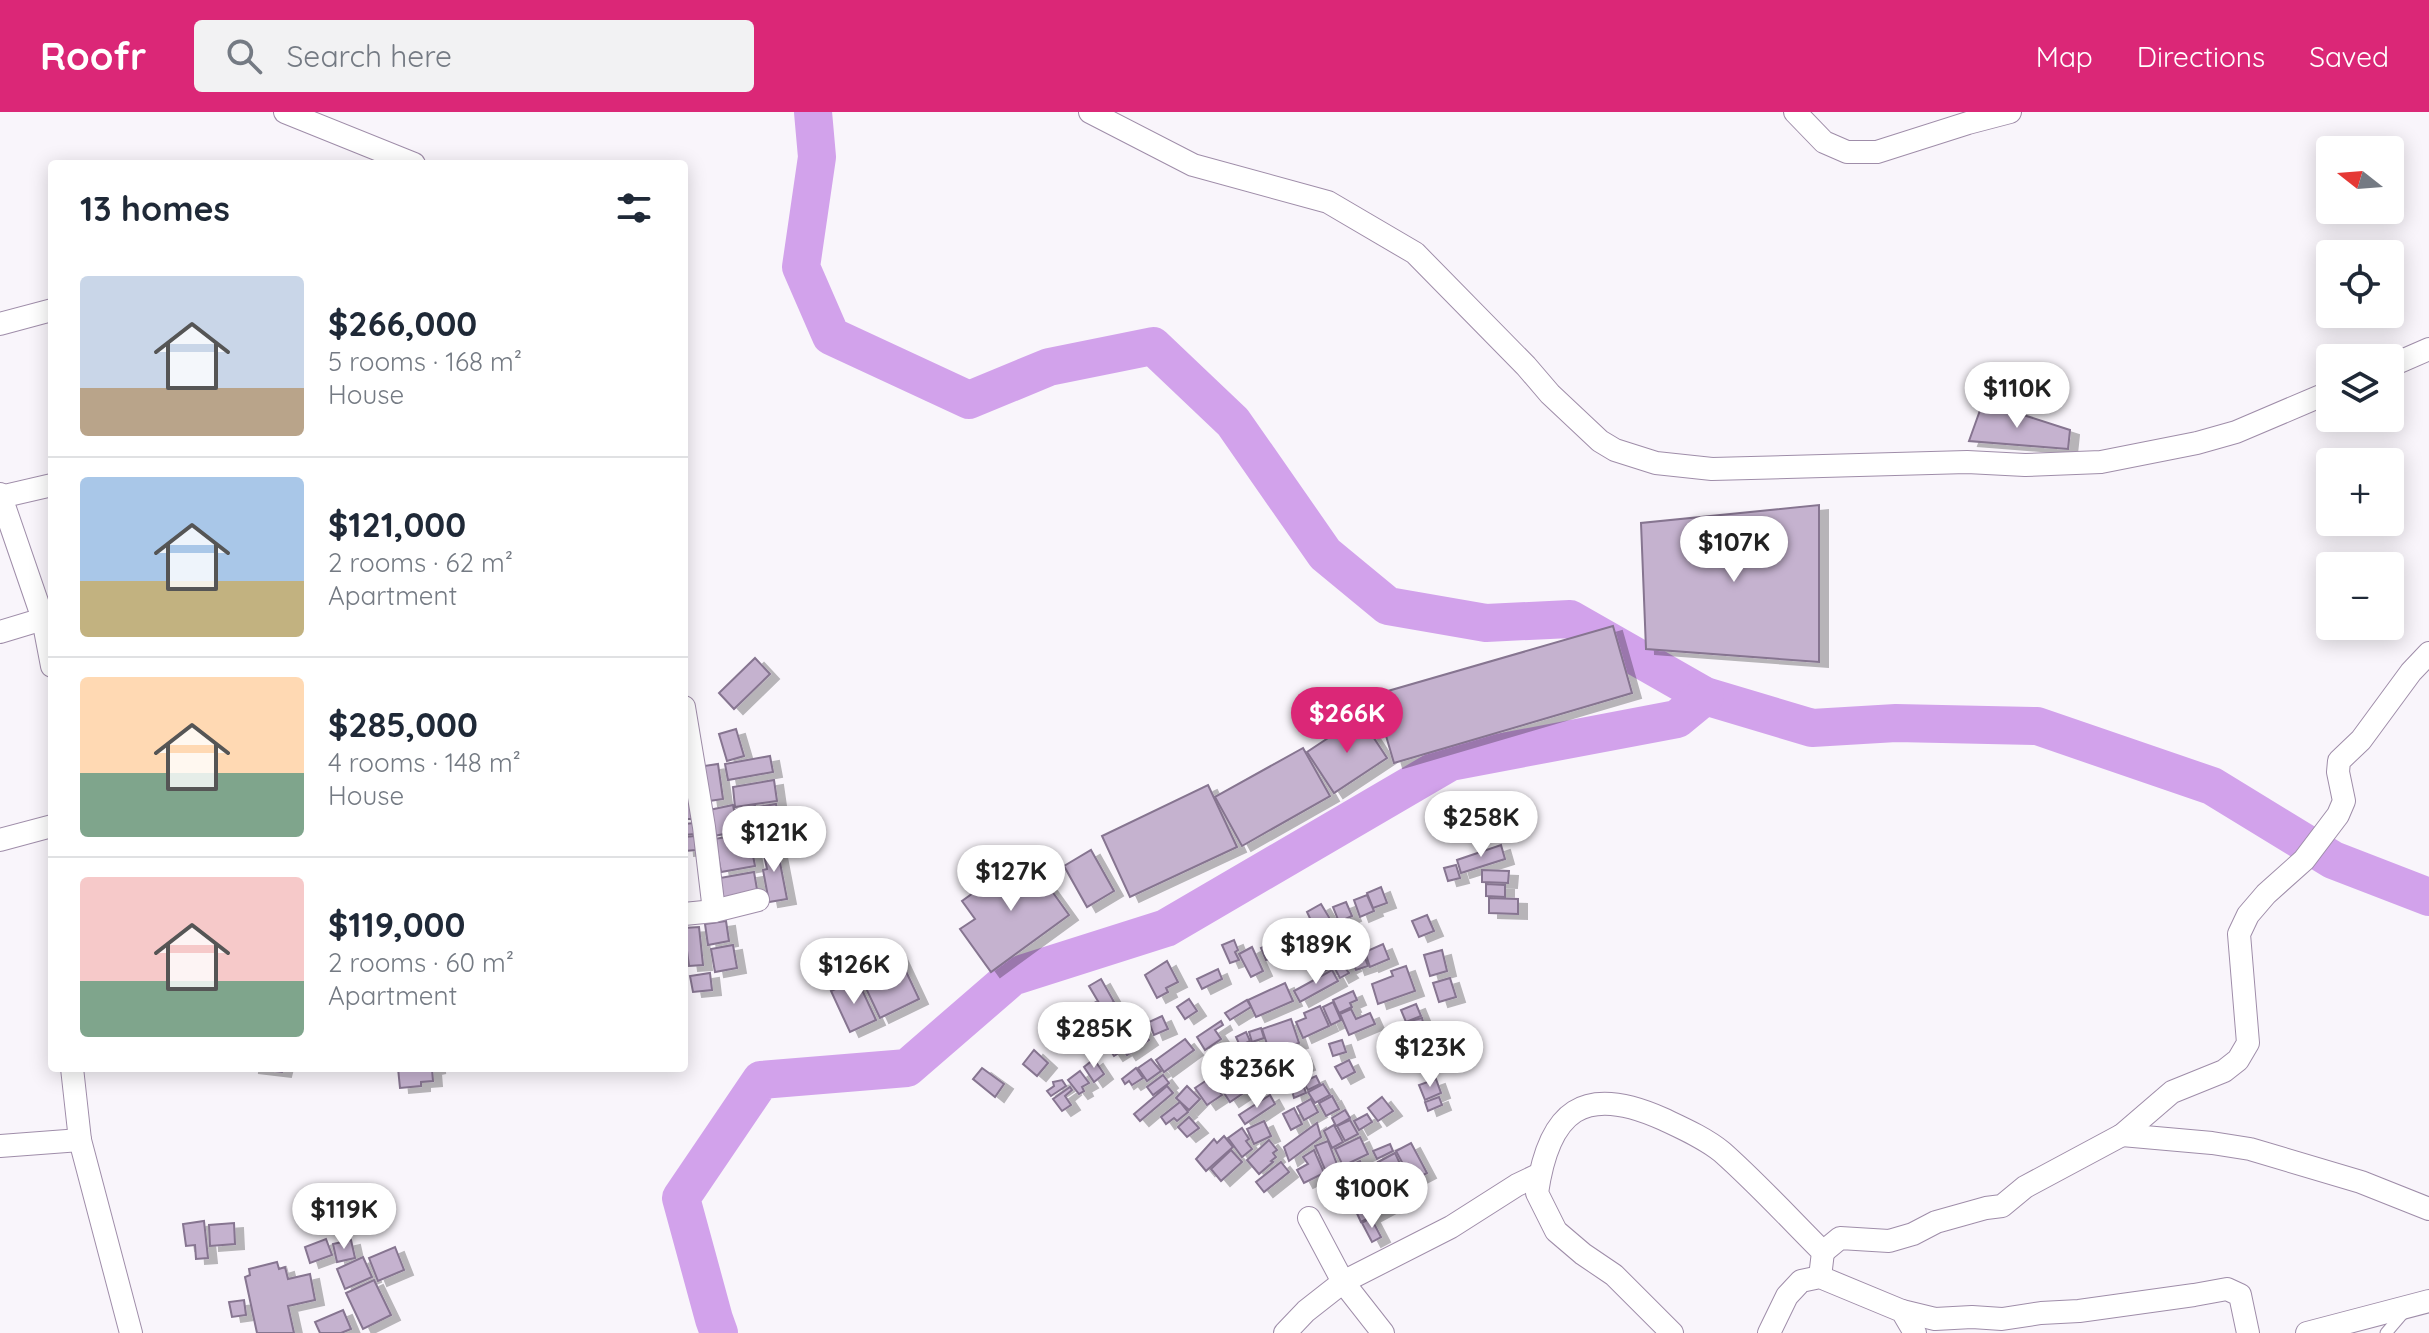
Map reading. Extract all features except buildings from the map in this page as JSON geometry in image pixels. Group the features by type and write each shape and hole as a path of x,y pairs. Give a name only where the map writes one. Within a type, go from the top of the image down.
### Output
{"street":[{"path":"285,112 404,160"},
{"path":"1090,112 1193,165 1328,202 1415,253 1582,425 1615,450 1636,459 1712,469 1967,462 2025,465 2101,462 2236,432 2316,398"},
{"path":"1795,112 1824,142 1847,152 1877,152 2010,112"},
{"path":"0,324 48,311"},
{"path":"2404,360 2429,349"},
{"path":"0,632 47,618 0,496 48,486"},
{"path":"1820,1277 1823,1252 1840,1238 1889,1241 1952,1217 2002,1206 2025,1187 2122,1135 2172,1092 2224,1071 2238,1060 2248,1043 2239,934 2248,915 2304,860 2334,821 2344,801 2339,761 2361,740 2411,672 2429,653"},
{"path":"688,731 714,911"},
{"path":"0,840 48,827"},
{"path":"688,914 714,911 758,900"},
{"path":"72,1072 80,1140 131,1333"},
{"path":"1672,1333 1614,1275 1556,1231 1537,1193 1548,1145 1561,1122 1576,1112 1596,1103 1620,1104 1677,1126 1720,1150 1823,1252"},
{"path":"2122,1135 2212,1143 2263,1152 2361,1182 2429,1209"},
{"path":"0,1146 80,1140"},
{"path":"1285,1333 1306,1311 1343,1282 1451,1227 1540,1174"},
{"path":"1309,1218 1343,1282 1383,1333"},
{"path":"1769,1333 1787,1296 1801,1281 1820,1277 1910,1326 1935,1319 2002,1319 2079,1311 2227,1289 2240,1295 2248,1333"},
{"path":"2307,1333 2420,1303"},
{"path":"115,1333 124,1308"}],"lane":[{"path":"2386,1333 2420,1303"}],"waterway":[{"path":"813,112 817,157 801,267 831,336 969,400 1049,367 1153,346 1233,422 1325,554 1388,606 1486,623 1570,619 1705,696 1812,728 1896,723 2037,726 2212,786 2333,860 2429,897"},
{"path":"719,1333 681,1198 761,1080 907,1068 1012,977 1166,928 1450,762 1677,719 1705,696"}]}
